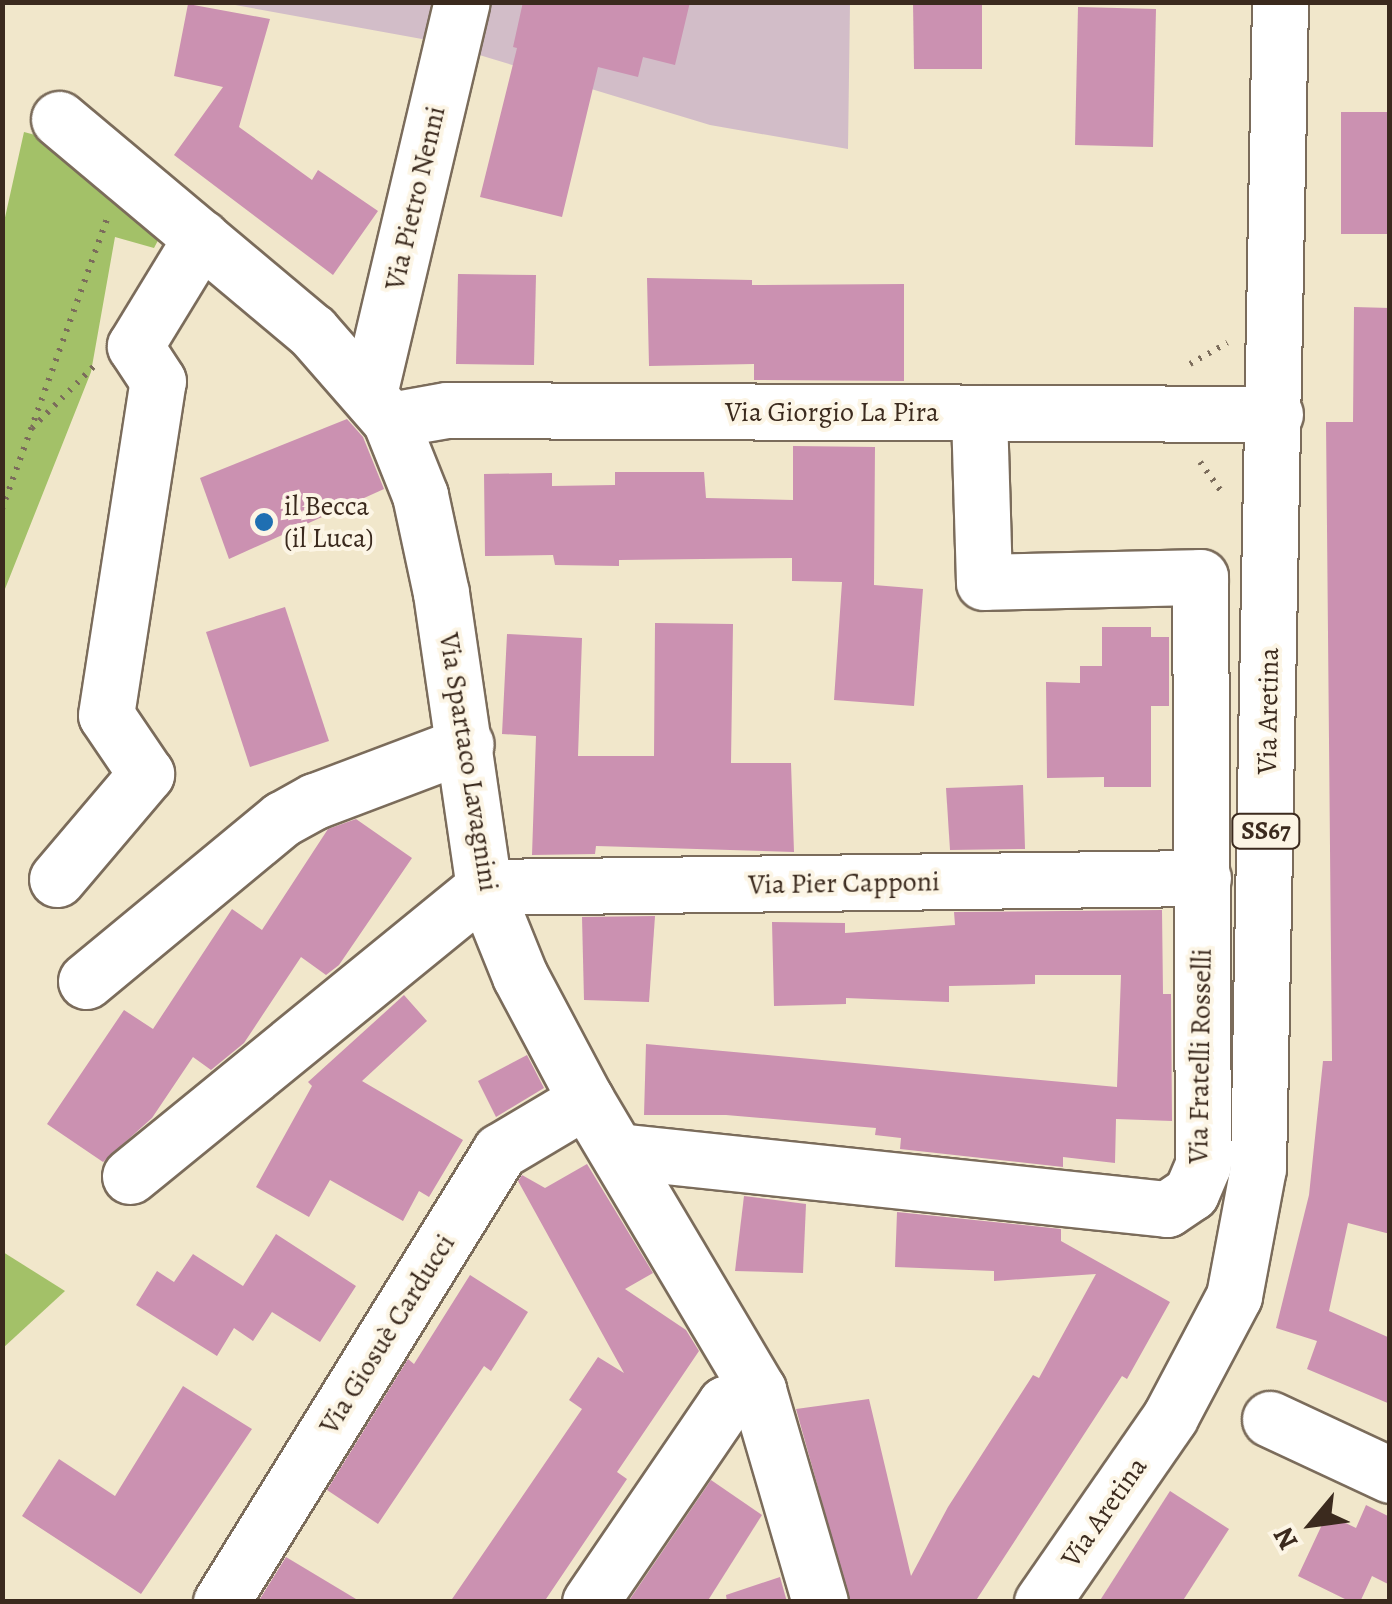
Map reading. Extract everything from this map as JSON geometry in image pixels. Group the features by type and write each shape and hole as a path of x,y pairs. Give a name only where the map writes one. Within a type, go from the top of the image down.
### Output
{"street":[{"name":"Via Pietro Nenni","path":"380,407 462,2"},
{"name":"Via Aretina","path":"1042,1602 1170,1417 1234,1296 1258,1168 1280,2"},
{"name":"Via Spartaco Lavagnini","path":"60,119 131,184 312,331 380,407 420,495 466,744 484,888 520,976 586,1100 758,1390 820,1602"},
{"path":"56,878 146,774 106,715 158,381 135,346 201,238"},
{"name":"Via Giorgio La Pira","path":"380,407 1275,414"},
{"name":"Via Fratelli Rosselli","path":"618,1150 1167,1209 1191,1193 1202,1165 1200,577 984,582 979,412"},
{"path":"86,981 282,819 315,801 466,744"},
{"name":"Via Pier Capponi","path":"484,888 1203,878"},
{"path":"130,1176 484,888"},
{"name":"Via Giosuè Carducci","path":"220,1602 500,1151 586,1100"},
{"path":"590,1602 725,1404 758,1390"},
{"path":"1270,1419 1390,1475"}],"path":[{"path":"2,509 109,213 131,184"},
{"path":"31,429 103,357 135,346"}],"shaded area":[{"path":"224,3 850,3 848,149 710,125 433,41"}],"green space":[{"path":"24,132 54,140 164,229 154,248 115,237 91,372 3,594 2,231"},
{"path":"3,1252 65,1291 2,1348"}],"building":[{"path":"523,2 690,2 675,65 643,57 638,77 598,67 562,217 480,197 517,48 513,47"},
{"path":"913,2 982,2 982,69 914,69"},
{"path":"188,4 270,19 239,127 312,180 318,170 378,211 333,275 174,155 223,87 174,76"},
{"path":"1078,7 1156,9 1153,147 1075,145"},
{"path":"1341,112 1390,112 1390,234 1341,234"},
{"path":"458,274 536,275 534,365 456,364"},
{"path":"647,278 752,280 752,285 904,284 904,381 754,380 754,364 649,366"},
{"path":"1354,307 1390,308 1390,1234 1348,1223 1329,1311 1390,1338 1390,1404 1307,1369 1317,1341 1276,1328 1309,1195 1323,1061 1332,1061 1326,422 1353,422"},
{"name":"il Becca (il Luca)","path":"347,419 363,437 384,489 229,559 200,478"},
{"path":"793,446 875,447 874,585 923,589 914,706 834,700 842,582 792,581 792,558 619,560 619,566 555,565 553,555 485,556 484,474 552,473 552,486 615,485 615,472 704,472 706,498 793,500"},
{"path":"285,607 329,741 250,767 206,632"},
{"path":"655,623 733,624 731,763 791,763 794,852 596,846 595,854 532,855 536,736 502,734 507,634 582,638 578,756 654,756"},
{"path":"1102,627 1151,627 1151,637 1169,637 1169,706 1151,706 1151,787 1104,787 1104,777 1047,778 1046,682 1080,683 1080,666 1102,666"},
{"path":"1023,785 1025,849 950,850 946,788"},
{"path":"356,819 412,858 339,965 326,975 301,957 244,1043 211,1070 193,1057 152,1118 103,1162 47,1124 124,1010 153,1029 232,909 262,930 328,829"},
{"path":"1162,910 1163,994 1171,994 1172,1121 1116,1119 1115,1163 1063,1157 1063,1167 900,1149 901,1138 875,1135 876,1128 726,1115 644,1115 646,1044 1117,1087 1121,975 1035,975 1035,984 949,986 949,1002 846,998 846,1004 774,1006 772,922 845,923 845,933 955,925 954,912"},
{"path":"655,916 649,1002 584,1000 582,917"},
{"path":"404,995 427,1021 362,1081 463,1140 429,1197 419,1191 403,1221 330,1180 309,1217 256,1187 312,1086 308,1082"},
{"path":"527,1055 544,1088 496,1117 478,1081"},
{"path":"587,1164 653,1273 625,1289 686,1330 699,1351 617,1472 627,1479 544,1602 450,1602 582,1409 569,1400 598,1357 624,1373 518,1181 522,1175 545,1188"},
{"path":"744,1196 806,1204 803,1273 735,1271"},
{"path":"897,1212 1061,1229 1061,1241 1170,1302 1127,1379 1122,1376 975,1602 850,1602 796,1409 869,1399 911,1576 948,1507 1033,1375 1039,1378 1096,1274 994,1281 994,1271 895,1267"},
{"path":"276,1234 356,1286 320,1342 272,1312 253,1341 234,1328 217,1356 136,1305 157,1271 174,1282 193,1254 243,1286"},
{"path":"470,1275 528,1312 491,1371 484,1366 378,1524 327,1490 408,1359 414,1364"},
{"path":"183,1386 252,1429 141,1594 22,1516 59,1459 115,1496"},
{"path":"711,1480 762,1515 707,1602 628,1602"},
{"path":"1170,1491 1229,1529 1182,1602 1099,1602"},
{"path":"1366,1505 1390,1517 1390,1585 1372,1576 1360,1602 1351,1602 1298,1576 1327,1514 1356,1528"},
{"path":"286,1557 361,1602 258,1602"},
{"path":"780,1577 787,1602 727,1602 726,1595"}],"place":[{"name":"il Becca (il Luca)","path":"264,522"}]}
